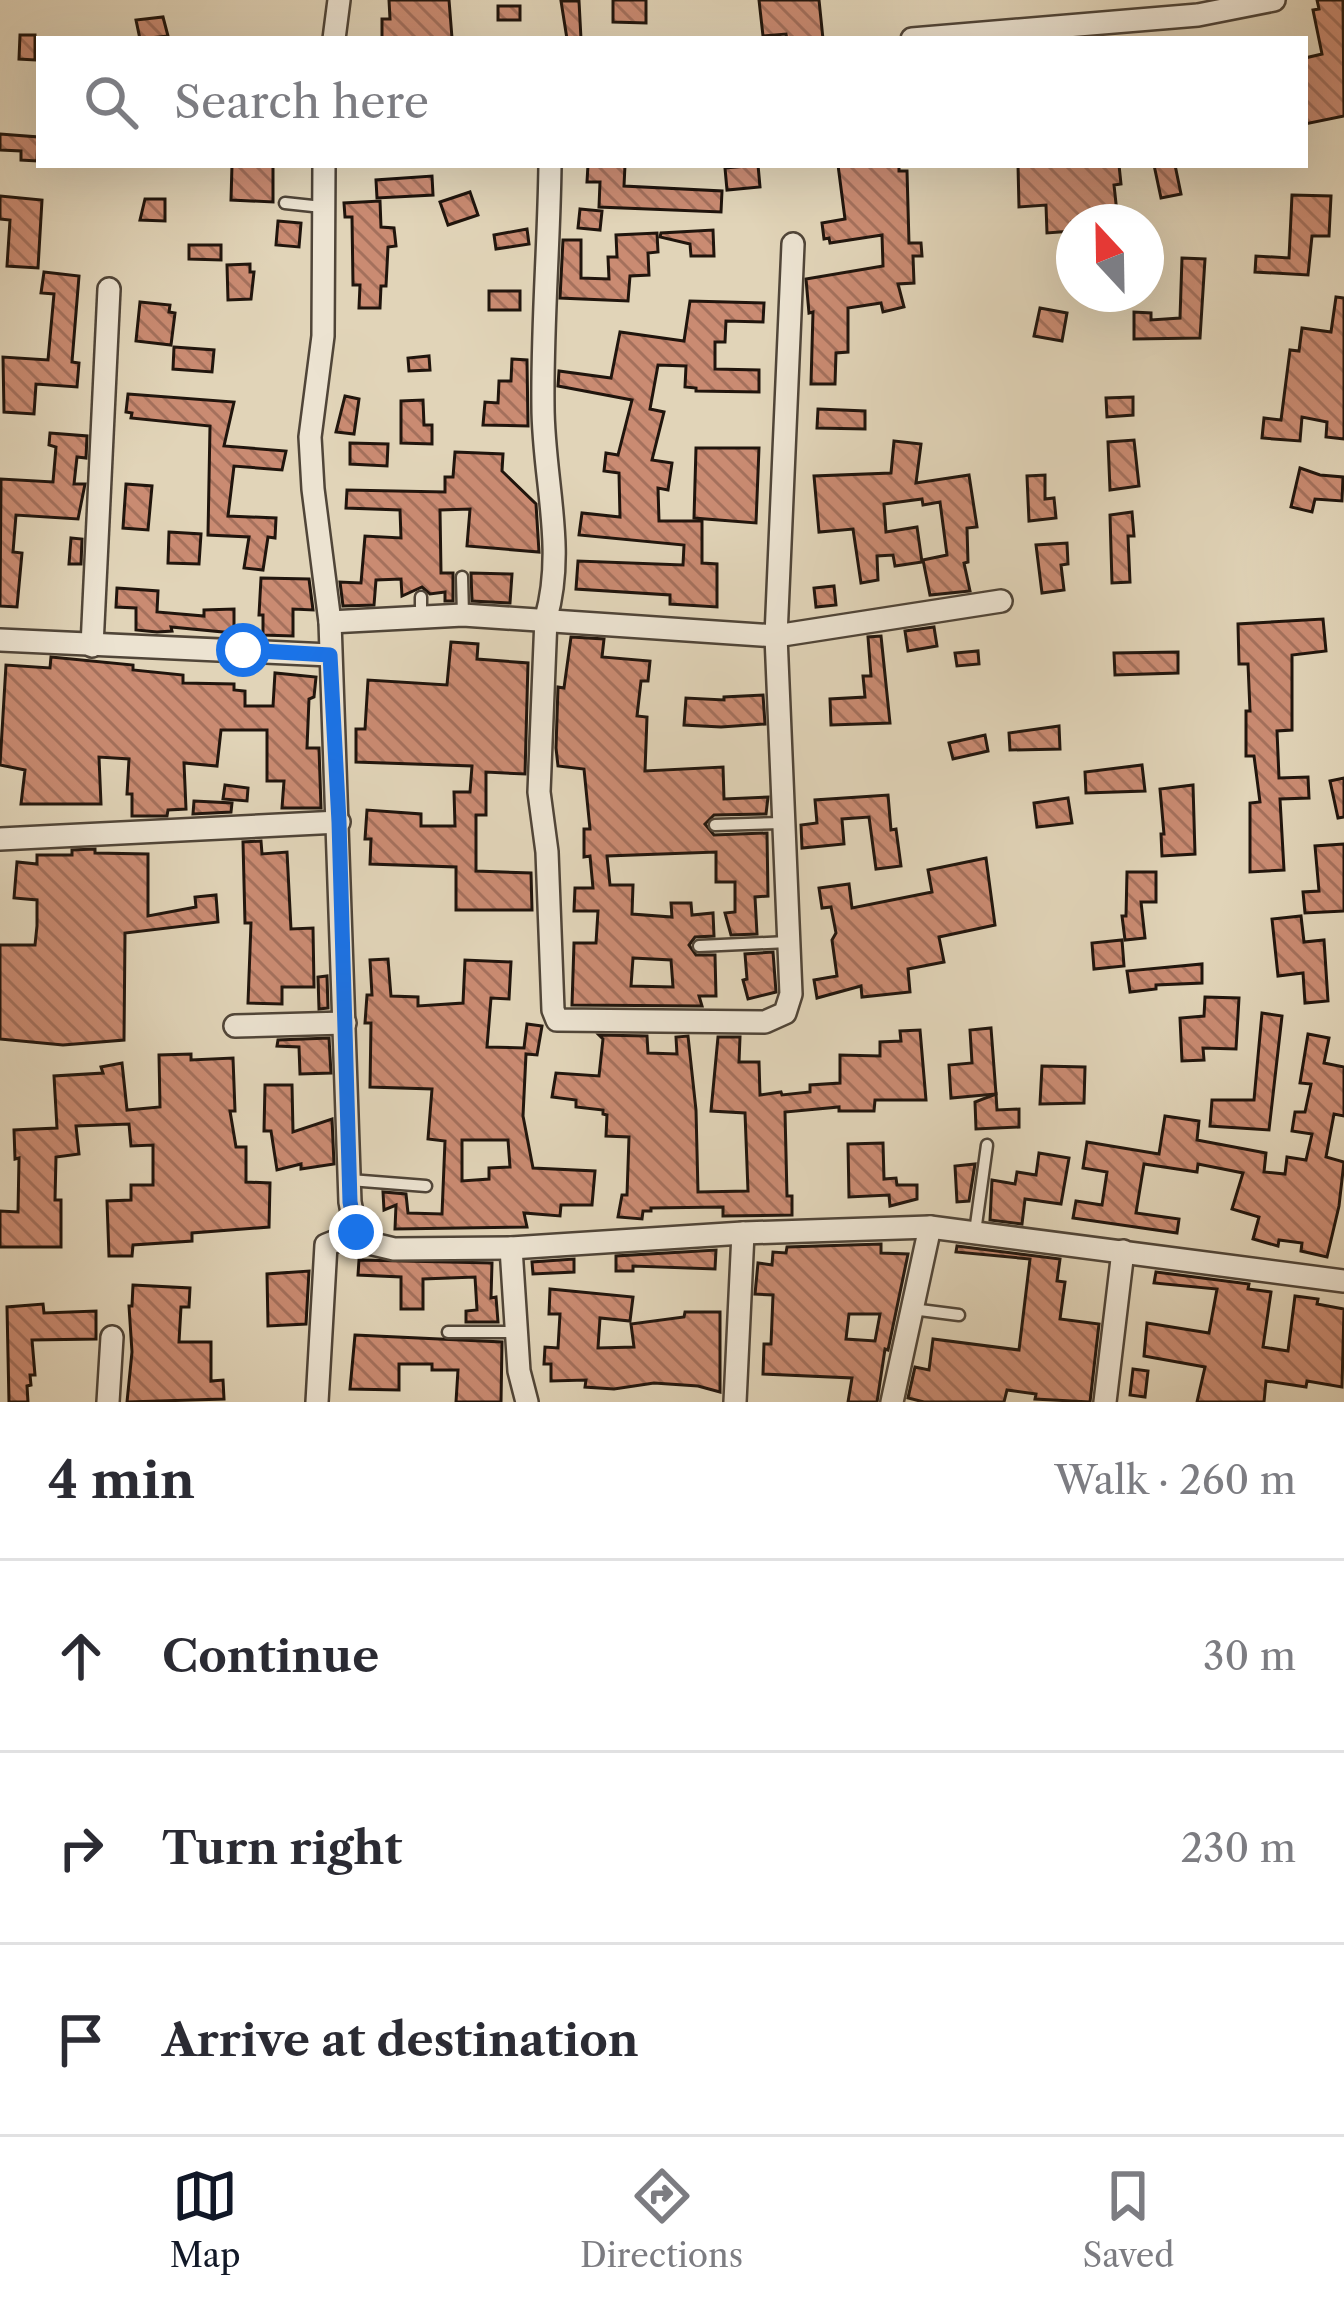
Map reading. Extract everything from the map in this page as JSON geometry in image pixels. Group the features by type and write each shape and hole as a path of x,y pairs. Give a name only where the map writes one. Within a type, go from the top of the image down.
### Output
{"street":[{"path":"334,36 339,0"},
{"path":"948,36 1198,15 1274,0"},
{"path":"324,168 323,336 310,437 330,622 350,1180 356,1232 373,1244 394,1249 511,1248 930,1227 1343,1273"},
{"path":"550,168 542,409 554,511 554,591 546,618 538,792 547,851 557,1020 765,1022 785,1013 791,994 776,636 793,244"},
{"path":"92,646 109,289"},
{"path":"330,622 421,606 463,615 776,636 1001,601"},
{"path":"0,640 330,655"},
{"path":"0,839 339,822"},
{"path":"235,1026 345,1023"},
{"path":"892,1402 930,1227"},
{"path":"317,1402 326,1245 356,1232"},
{"path":"735,1402 743,1233"},
{"path":"511,1248 516,1332 527,1402"},
{"path":"1105,1402 1124,1251"},
{"path":"108,1402 112,1337"}],"lane":[{"path":"285,203 322,207"},
{"path":"462,577 463,615"},
{"path":"715,825 782,824"},
{"path":"699,946 788,942"},
{"path":"975,1232 987,1145"},
{"path":"350,1180 426,1186"},
{"path":"912,1309 959,1315"},
{"path":"448,1332 516,1332"}],"building":[{"path":"389,0 449,0 452,36 382,36 382,19 390,19"},
{"path":"613,0 646,0 646,23 613,22"},
{"path":"759,0 819,0 823,36 763,36"},
{"path":"1317,0 1343,0 1344,116 1308,123 1308,57 1322,54 1313,10 1319,9"},
{"path":"561,1 579,1 581,36 567,36"},
{"path":"498,6 520,6 520,20 498,20"},
{"path":"163,17 168,36 139,36 136,20"},
{"path":"20,35 35,35 35,60 19,59"},
{"path":"0,134 36,137 36,161 21,160 21,151 0,150"},
{"path":"232,168 273,168 273,202 231,200"},
{"path":"588,168 625,168 624,186 722,191 721,212 599,207 600,182 587,182"},
{"path":"725,168 758,168 760,187 727,190"},
{"path":"838,168 907,171 909,243 921,243 922,256 913,256 914,283 898,284 904,307 883,312 881,303 848,308 848,352 836,353 835,384 811,384 813,312 809,313 806,279 883,266 882,235 830,243 829,238 824,239 822,223 845,219"},
{"path":"1018,168 1119,168 1121,184 1114,185 1116,204 1056,204 1056,232 1047,233 1046,205 1019,207"},
{"path":"1155,168 1176,168 1181,194 1161,198"},
{"path":"432,176 433,195 377,198 376,180"},
{"path":"470,192 478,215 448,225 440,202"},
{"path":"1292,195 1331,196 1329,236 1312,236 1308,275 1255,272 1256,256 1289,258"},
{"path":"0,196 42,200 38,268 7,266 10,220 0,219"},
{"path":"145,199 165,199 165,221 140,220"},
{"path":"380,201 381,227 394,228 396,246 388,247 380,308 359,308 360,285 353,285 352,217 345,217 344,203"},
{"path":"580,209 602,211 600,230 578,228"},
{"path":"278,221 301,223 299,247 276,245"},
{"path":"527,229 529,244 496,249 494,235"},
{"path":"713,230 714,256 691,256 690,244 660,237 661,233"},
{"path":"657,233 658,252 648,253 649,275 630,276 628,301 560,298 563,240 581,240 581,278 609,279 608,257 617,257 616,235"},
{"path":"189,245 221,245 221,260 189,259"},
{"path":"1182,258 1205,259 1200,338 1134,339 1134,312 1151,313 1151,320 1180,318"},
{"path":"250,264 254,272 251,299 228,300 227,265"},
{"path":"44,272 79,276 72,362 79,363 77,387 36,384 34,414 4,412 3,357 48,360 54,294 41,293"},
{"path":"489,291 520,291 520,310 489,310"},
{"path":"1336,297 1344,298 1344,439 1326,437 1327,422 1302,417 1300,441 1262,438 1264,418 1281,420 1290,350 1299,351 1302,328 1331,332"},
{"path":"690,301 764,303 763,322 726,321 725,342 715,342 715,369 759,370 759,392 696,391 685,387 686,366 658,365 650,409 664,412 652,460 672,463 668,490 658,488 659,521 702,521 702,563 717,564 717,607 670,604 670,595 576,589 578,561 683,565 684,545 579,535 582,513 620,517 619,473 604,471 606,453 618,455 632,400 558,386 559,371 611,378 620,332 684,341"},
{"path":"140,302 170,305 169,312 175,313 171,345 136,341"},
{"path":"1040,308 1067,313 1062,341 1034,336"},
{"path":"174,347 214,350 212,372 173,369"},
{"path":"429,356 430,370 409,371 408,358"},
{"path":"512,359 527,360 528,426 483,425 485,402 498,403 499,381 511,381"},
{"path":"128,394 234,402 224,446 286,451 282,470 234,466 228,516 276,518 275,538 268,537 263,570 244,568 249,537 208,535 210,426 131,418 132,413 126,412"},
{"path":"345,396 359,399 354,434 336,432"},
{"path":"1133,397 1133,415 1107,417 1106,398"},
{"path":"423,400 424,425 432,425 432,444 401,443 401,401"},
{"path":"818,409 865,411 865,429 817,428"},
{"path":"50,433 87,436 86,458 77,457 74,484 85,484 78,519 16,515 13,552 22,553 17,607 0,606 1,479 53,482 56,447 49,445"},
{"path":"1134,440 1139,486 1110,490 1108,442"},
{"path":"894,441 921,444 916,483 969,475 977,527 967,528 968,562 964,563 970,591 930,595 923,560 947,555 940,502 923,505 922,499 884,504 886,532 917,527 922,562 895,566 893,555 877,556 878,580 861,583 853,529 819,532 814,476 891,473"},
{"path":"350,443 388,444 387,466 350,464"},
{"path":"696,448 759,448 756,523 694,518"},
{"path":"455,452 503,454 502,471 536,504 539,552 467,546 470,509 440,510 441,573 453,573 453,601 445,601 445,592 430,594 422,587 402,596 401,579 376,580 374,605 343,606 340,582 361,583 365,536 401,538 400,510 346,508 347,490 445,492 445,477 453,477"},
{"path":"1300,468 1343,477 1342,501 1315,499 1312,512 1291,507"},
{"path":"1045,475 1045,499 1054,498 1056,518 1029,521 1027,476"},
{"path":"126,484 152,486 148,530 123,528"},
{"path":"1132,512 1130,582 1112,583 1110,515"},
{"path":"169,532 201,534 199,564 168,563"},
{"path":"71,538 82,539 81,564 69,564"},
{"path":"1067,543 1068,564 1061,565 1064,590 1042,593 1036,545"},
{"path":"471,573 512,574 510,603 472,601"},
{"path":"261,578 309,579 313,610 293,609 293,636 263,635"},
{"path":"834,586 836,605 816,607 814,588"},
{"path":"117,588 158,591 157,612 204,616 204,610 234,609 234,633 171,627 172,631 136,630 136,608 116,607"},
{"path":"1323,619 1326,651 1292,655 1292,730 1277,731 1279,778 1308,777 1309,798 1280,799 1284,870 1250,872 1250,803 1260,802 1254,756 1246,756 1248,664 1239,664 1238,624"},
{"path":"934,627 937,646 908,651 905,631"},
{"path":"881,636 890,723 831,725 830,699 865,697 863,676 871,676 868,637"},
{"path":"571,637 604,639 602,657 650,661 648,681 641,681 637,716 647,717 645,771 723,767 724,799 768,797 766,814 714,815 705,824 714,835 767,833 768,896 755,897 757,934 731,935 725,913 735,912 735,882 716,882 716,852 607,856 610,885 633,885 632,914 672,917 671,903 691,903 692,915 713,913 714,936 695,937 689,945 696,955 715,955 716,996 699,996 702,1006 572,1005 574,943 596,943 598,911 574,911 575,888 593,888 590,856 584,857 584,829 590,829 584,769 558,766 558,687 564,688","holes":["633,958 671,960 673,987 631,986"]},
{"path":"451,642 478,644 477,659 528,663 525,774 486,772 486,815 476,815 476,871 531,873 532,910 456,910 456,867 370,864 371,839 365,839 367,810 421,814 421,826 455,826 454,792 470,792 472,766 356,762 356,729 365,729 368,680 447,685"},
{"path":"978,651 979,664 957,666 955,653"},
{"path":"1178,652 1178,673 1115,675 1114,653"},
{"path":"51,657 133,665 133,670 183,675 183,683 234,684 234,690 245,691 245,706 273,706 275,673 316,677 314,697 309,699 307,748 319,748 321,808 282,808 284,781 267,781 267,730 221,730 217,766 184,763 186,809 168,810 167,816 132,816 132,794 127,794 129,759 99,757 101,804 21,804 25,770 0,765 6,665 50,668"},
{"path":"763,695 765,724 684,725 686,698"},
{"path":"1059,726 1060,749 1010,750 1009,733"},
{"path":"985,735 988,751 953,759 949,743"},
{"path":"1142,765 1145,791 1086,793 1085,772"},
{"path":"1344,778 1344,817 1338,818 1330,781"},
{"path":"225,785 248,788 247,801 223,799"},
{"path":"1193,785 1195,854 1162,856 1160,789"},
{"path":"888,795 901,866 876,869 869,817 842,819 844,844 802,848 801,825 817,823 815,800"},
{"path":"1068,798 1072,823 1037,827 1034,803"},
{"path":"194,801 232,803 231,812 193,814"},
{"path":"261,841 262,854 287,852 291,929 313,928 314,987 282,987 282,1004 248,1003 251,923 245,923 243,842"},
{"path":"1344,844 1344,911 1305,913 1303,892 1319,891 1315,846"},
{"path":"95,849 95,853 148,854 148,916 196,907 195,897 216,895 218,922 125,933 124,1040 63,1045 0,1039 0,945 35,945 37,926 37,900 14,898 17,862 37,864 37,855 72,855 72,850"},
{"path":"986,858 995,925 939,937 944,962 908,969 910,992 862,997 861,986 817,998 814,980 837,976 831,907 822,908 819,888 849,884 852,908 932,892 928,870"},
{"path":"1127,872 1156,872 1156,902 1141,902 1145,938 1125,940 1122,916 1126,916"},
{"path":"1301,916 1304,942 1324,940 1328,1001 1305,1003 1303,973 1278,976 1272,919"},
{"path":"1122,940 1124,966 1094,969 1092,943"},
{"path":"773,952 776,992 748,999 743,980 747,979 745,954"},
{"path":"388,959 391,996 418,997 418,1006 463,1003 465,960 511,962 509,999 491,998 487,1047 524,1048 527,1024 542,1026 537,1055 526,1054 523,1116 533,1168 595,1171 592,1205 561,1205 560,1216 524,1213 527,1227 395,1229 396,1205 384,1210 383,1192 406,1194 408,1213 442,1214 445,1141 428,1139 432,1089 370,1087 371,1023 365,1023 367,995 372,995 370,960","holes":["462,1140 508,1140 510,1167 489,1168 489,1179 462,1181"]},
{"path":"1202,964 1202,983 1156,985 1156,989 1130,992 1127,971"},
{"path":"327,976 328,1008 319,1009 318,977"},
{"path":"1205,997 1239,998 1236,1049 1203,1048 1204,1060 1182,1061 1180,1018 1204,1016"},
{"path":"1262,1013 1282,1016 1269,1130 1210,1126 1212,1100 1254,1100"},
{"path":"991,1028 996,1094 951,1098 949,1065 972,1063 970,1030"},
{"path":"920,1030 926,1100 875,1100 874,1111 839,1111 839,1107 785,1112 787,1196 792,1196 792,1215 723,1216 723,1207 651,1208 643,1211 642,1219 618,1217 622,1195 627,1195 629,1137 606,1136 603,1110 576,1107 576,1100 552,1097 556,1073 599,1076 603,1039 599,1035 647,1036 648,1053 677,1054 676,1037 688,1036 698,1192 748,1191 745,1113 711,1111 718,1037 740,1037 739,1062 759,1062 760,1095 782,1095 810,1092 810,1085 840,1083 840,1055 880,1056 880,1042 901,1041 900,1031"},
{"path":"1308,1034 1329,1038 1324,1063 1344,1067 1344,1116 1334,1114 1326,1157 1344,1162 1327,1257 1301,1251 1302,1243 1279,1240 1278,1246 1253,1239 1259,1217 1232,1209 1243,1173 1198,1164 1197,1172 1144,1164 1136,1213 1179,1219 1177,1233 1073,1218 1076,1201 1102,1205 1107,1172 1083,1168 1087,1142 1159,1154 1165,1116 1199,1121 1197,1140 1266,1153 1264,1172 1285,1174 1287,1157 1306,1160 1312,1134 1292,1131 1295,1112 1305,1112 1311,1084 1300,1083"},
{"path":"329,1038 331,1073 300,1074 299,1047 277,1046 278,1040"},
{"path":"191,1054 191,1060 233,1058 235,1111 230,1111 236,1147 246,1147 246,1182 270,1183 269,1227 192,1233 192,1241 133,1245 132,1256 109,1256 107,1201 131,1200 131,1185 153,1185 153,1145 131,1146 129,1124 76,1126 79,1154 56,1157 61,1247 0,1247 0,1211 18,1212 19,1158 15,1159 14,1130 57,1128 54,1076 103,1073 101,1067 122,1063 127,1110 160,1107 159,1055"},
{"path":"1042,1066 1085,1067 1084,1103 1040,1104"},
{"path":"265,1085 292,1085 293,1132 332,1119 334,1164 277,1170 271,1131 264,1131"},
{"path":"996,1094 997,1110 1019,1109 1019,1127 976,1129 975,1102"},
{"path":"883,1143 884,1179 917,1185 917,1199 890,1206 889,1195 849,1197 848,1144"},
{"path":"1039,1153 1069,1158 1061,1204 1025,1199 1022,1224 990,1220 992,1180 1015,1184 1017,1172 1036,1175"},
{"path":"975,1164 969,1201 957,1202 955,1166"},
{"path":"881,1244 881,1253 908,1254 877,1402 848,1402 852,1378 763,1374 764,1344 771,1344 773,1295 755,1294 758,1263 772,1265 773,1252 786,1253 787,1247","holes":["849,1314 880,1314 875,1341 846,1339"]},
{"path":"957,1246 1060,1259 1057,1281 1065,1282 1060,1319 1099,1324 1090,1402 1035,1399 1036,1394 1007,1390 1004,1402 908,1398 915,1367 929,1370 933,1339 1019,1350 1030,1259 956,1252"},
{"path":"716,1250 715,1269 633,1266 633,1271 616,1271 616,1256"},
{"path":"574,1259 574,1272 533,1274 532,1262"},
{"path":"359,1260 492,1263 491,1298 496,1297 498,1322 466,1322 466,1311 477,1310 475,1277 423,1279 423,1309 401,1309 401,1277 358,1275"},
{"path":"309,1271 306,1324 268,1326 267,1274"},
{"path":"1156,1272 1249,1284 1248,1289 1271,1292 1263,1347 1288,1351 1295,1296 1344,1309 1342,1387 1266,1381 1264,1402 1197,1402 1205,1367 1144,1356 1147,1323 1209,1333 1217,1289 1154,1283"},
{"path":"133,1285 190,1288 189,1307 181,1307 179,1342 211,1342 211,1381 223,1380 224,1399 127,1402"},
{"path":"550,1289 633,1297 630,1321 600,1318 598,1348 634,1347 631,1324 684,1317 685,1312 720,1312 720,1392 654,1383 614,1389 585,1387 586,1380 551,1381 551,1364 544,1364 545,1347 558,1348 560,1314 549,1314"},
{"path":"43,1304 44,1313 96,1311 96,1339 32,1340 35,1375 30,1375 27,1386 28,1402 9,1402 7,1307"},
{"path":"355,1335 502,1342 501,1402 456,1402 458,1370 432,1370 432,1364 399,1364 399,1390 350,1389"},
{"path":"1133,1369 1148,1371 1145,1397 1130,1395"}],"route":[{"path":"243,650 330,655 350,1202 356,1232"}]}
